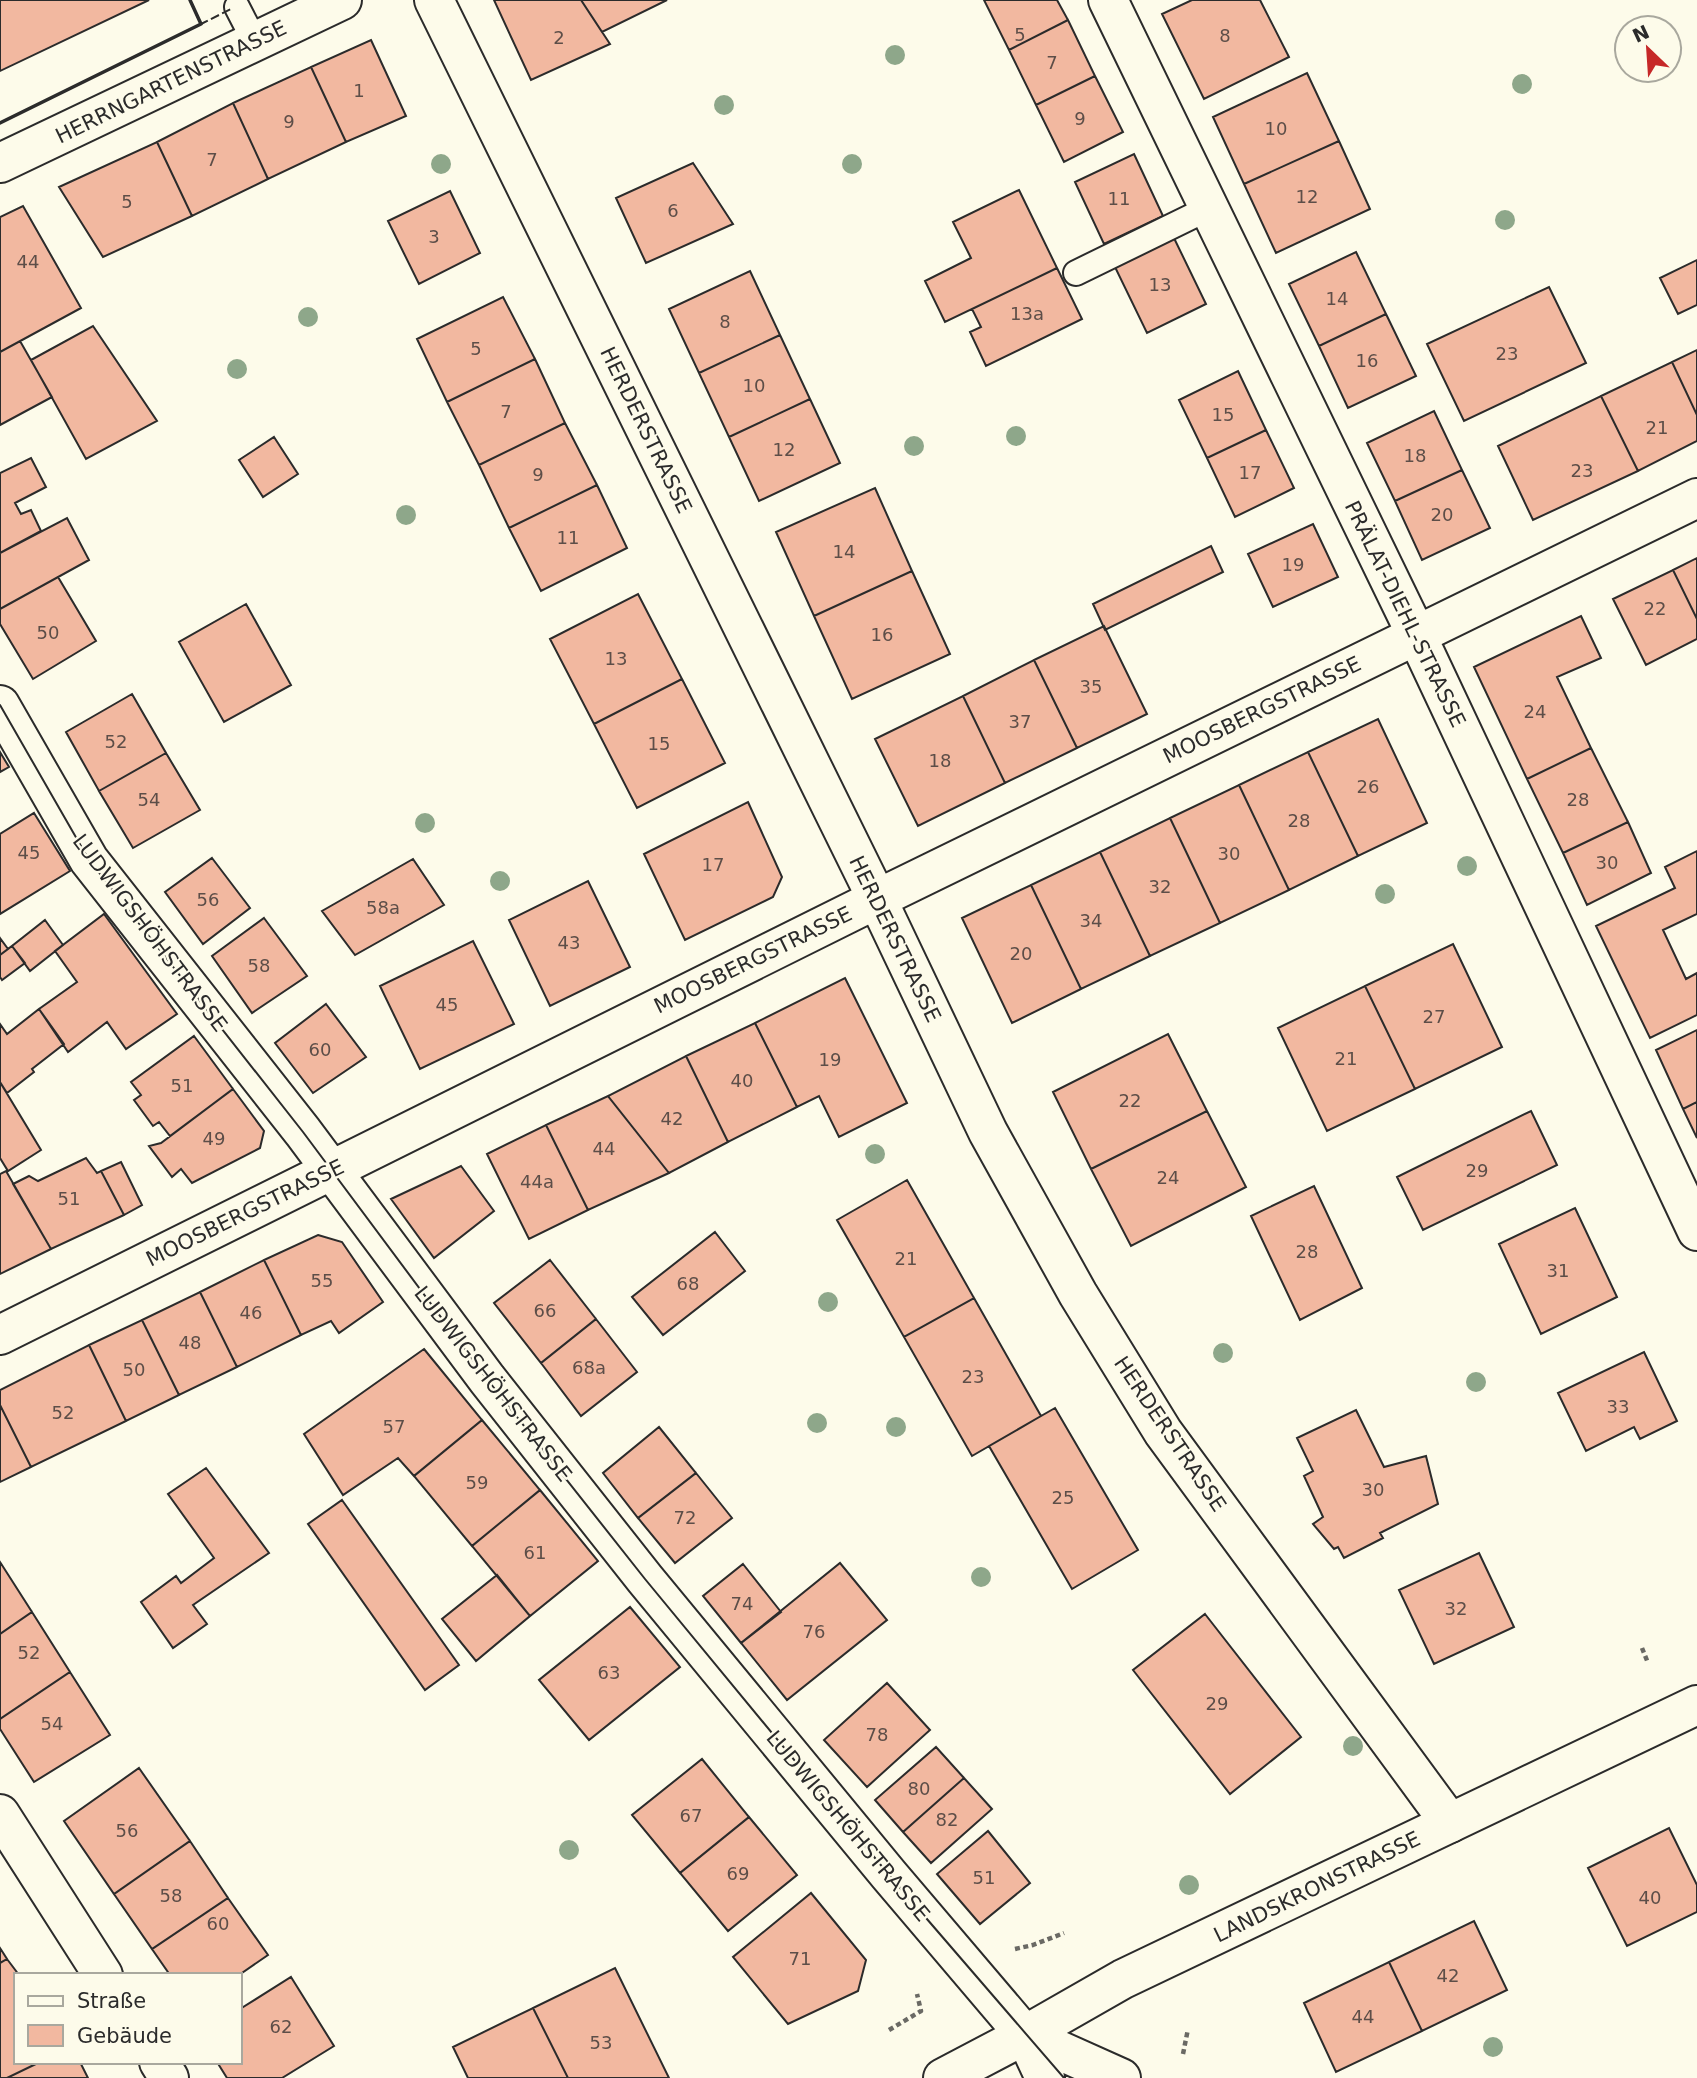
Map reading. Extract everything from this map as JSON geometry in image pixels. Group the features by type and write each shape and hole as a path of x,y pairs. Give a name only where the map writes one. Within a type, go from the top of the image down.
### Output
{"street":[{"name":"HERRNGARTENSTRASSE","path":"0,163 342,0"},
{"name":"HERDERSTRASSE","path":"434,0 877,899 988,1132 1079,1294 1171,1443 1450,1823"},
{"name":"PRÄLAT-DIEHL-STRASSE","path":"1108,0 1416,634 1697,1231"},
{"name":"MOOSBERGSTRASSE","path":"0,1335 877,899 1697,498"},
{"name":"LUDWIGSHÖHSTRASSE","path":"0,705 89,860 303,1132 487,1379 645,1579 897,1886 1025,2035 1045,2078"},
{"name":"LANDSKRONSTRASSE","path":"943,2078 1124,1979 1697,1705"},
{"path":"0,1814 102,1973"},
{"name":"LUDWIGSHÖHSTRASSE","path":"1025,2035 1121,2078"}],"lane":[{"path":"237,7 254,42"},
{"path":"1076,273 1209,208"}],"path":[{"path":"1642,1648 1648,1663"},
{"path":"1014,1949 1064,1933"},
{"path":"889,2030 921,2011 917,1994"},
{"path":"1182,2054 1188,2029"}],"building":[{"path":"0,0 149,0 0,71"},
{"path":"494,0 581,0 610,44 531,80"},
{"path":"581,0 667,0 602,32"},
{"path":"984,0 1057,0 1068,20 1009,50"},
{"path":"1192,0 1260,0 1289,57 1204,99 1162,14"},
{"path":"1068,20 1095,76 1036,105 1009,50"},
{"path":"371,40 406,116 346,142 311,67"},
{"path":"311,67 346,142 268,179 233,103"},
{"path":"1307,73 1339,141 1244,184 1213,117"},
{"path":"1095,76 1123,132 1064,162 1036,105"},
{"path":"233,103 268,179 192,216 157,142"},
{"path":"1339,141 1370,209 1276,253 1244,184"},
{"path":"157,142 192,216 103,257 59,187"},
{"path":"1134,154 1163,216 1104,244 1075,182"},
{"path":"693,163 733,224 646,263 616,198"},
{"path":"1019,190 1057,268 945,322 925,281 971,258 953,222"},
{"path":"450,191 480,253 419,284 388,221"},
{"path":"23,206 81,308 0,352 0,217"},
{"path":"1173,236 1206,304 1147,333 1114,265"},
{"path":"1356,252 1386,314 1319,346 1289,284"},
{"path":"1697,260 1697,305 1678,314 1660,278"},
{"path":"1057,268 1082,319 986,366 970,332 981,327 972,309"},
{"path":"750,271 780,335 699,373 669,309"},
{"path":"1549,287 1586,363 1464,421 1427,344"},
{"path":"503,297 535,359 447,402 417,339"},
{"path":"1386,314 1416,376 1348,408 1319,346"},
{"path":"93,326 157,421 86,459 31,360"},
{"path":"780,335 810,399 729,437 699,373"},
{"path":"20,341 52,397 0,425 0,352"},
{"path":"1697,350 1697,415 1672,362"},
{"path":"535,359 565,423 479,465 447,402"},
{"path":"1672,362 1697,415 1697,441 1638,471 1601,396"},
{"path":"1238,371 1266,430 1207,458 1179,400"},
{"path":"1601,396 1638,471 1533,520 1498,446"},
{"path":"810,399 840,463 759,501 729,437"},
{"path":"1434,411 1462,470 1395,501 1367,443"},
{"path":"565,423 597,485 509,528 479,465"},
{"path":"1266,430 1294,488 1235,517 1207,458"},
{"path":"274,437 298,474 263,497 239,460"},
{"path":"31,458 46,487 15,503 21,514 31,510 41,531 0,553 0,473"},
{"path":"1462,470 1490,528 1422,560 1395,501"},
{"path":"597,485 627,548 541,591 509,528"},
{"path":"875,488 912,571 814,616 776,532"},
{"path":"67,518 89,560 0,609 0,553"},
{"path":"1313,524 1338,577 1273,607 1248,554"},
{"path":"1211,546 1223,572 1105,630 1093,604"},
{"path":"1697,558 1697,619 1673,570"},
{"path":"1673,570 1697,619 1697,639 1646,665 1613,599"},
{"path":"912,571 950,654 852,699 814,616"},
{"path":"58,577 96,641 33,679 0,624 0,609"},
{"path":"638,594 682,679 594,724 550,639"},
{"path":"246,604 291,685 224,722 179,642"},
{"path":"1581,616 1601,658 1557,677 1591,748 1527,779 1474,667"},
{"path":"1104,626 1147,714 1077,748 1034,660"},
{"path":"1034,660 1077,748 1005,783 963,696"},
{"path":"682,679 725,763 637,808 594,724"},
{"path":"132,694 166,753 99,791 66,732"},
{"path":"963,696 1005,783 918,826 875,739"},
{"path":"1378,719 1427,823 1358,856 1308,752"},
{"path":"1591,748 1628,822 1563,853 1527,779"},
{"path":"0,752 9,767 0,772"},
{"path":"1308,752 1358,856 1289,890 1239,785"},
{"path":"166,753 200,810 133,848 99,791"},
{"path":"1239,785 1289,890 1220,923 1170,818"},
{"path":"748,802 782,877 773,897 685,940 644,854"},
{"path":"34,813 70,871 0,914 0,834"},
{"path":"1170,818 1220,923 1150,956 1100,852"},
{"path":"1628,822 1651,873 1587,905 1563,853"},
{"path":"1697,851 1697,914 1663,930 1686,979 1697,973 1697,1015 1650,1038 1596,926 1675,888 1665,867"},
{"path":"1100,852 1150,956 1081,989 1031,885"},
{"path":"212,858 250,908 203,944 165,892"},
{"path":"413,859 444,905 355,955 322,911"},
{"path":"588,881 630,967 550,1006 509,920"},
{"path":"1031,885 1081,989 1012,1023 962,918"},
{"path":"104,914 177,1014 126,1049 107,1022 68,1052 39,1009 77,982 55,951"},
{"path":"264,918 307,976 252,1013 212,956"},
{"path":"45,920 63,945 30,971 12,946"},
{"path":"0,938 8,949 0,955"},
{"path":"473,941 514,1024 420,1069 380,986"},
{"path":"1453,944 1502,1047 1415,1089 1365,986"},
{"path":"12,946 25,963 2,980 0,955"},
{"path":"845,978 907,1103 839,1137 819,1096 797,1107 755,1023"},
{"path":"1365,986 1415,1089 1327,1131 1278,1028"},
{"path":"326,1004 366,1057 313,1093 275,1043"},
{"path":"39,1009 64,1044 7,1093 0,1082 0,1024 7,1034"},
{"path":"755,1023 797,1107 728,1142 686,1056"},
{"path":"1697,1030 1697,1102 1683,1109 1656,1050"},
{"path":"1168,1034 1207,1111 1091,1169 1053,1092"},
{"path":"194,1036 233,1089 170,1136 159,1122 153,1126 134,1100 141,1095 131,1082"},
{"path":"686,1056 728,1142 669,1173 608,1096"},
{"path":"0,1082 41,1150 8,1171 0,1158"},
{"path":"233,1089 264,1131 260,1148 192,1183 181,1169 172,1177 149,1146 161,1143"},
{"path":"608,1096 669,1173 588,1210 546,1125"},
{"path":"1697,1102 1697,1138 1683,1109"},
{"path":"1207,1111 1246,1187 1131,1246 1091,1169"},
{"path":"1531,1111 1557,1165 1423,1230 1397,1177"},
{"path":"546,1125 588,1210 529,1239 487,1154"},
{"path":"86,1158 97,1173 101,1171 124,1215 51,1249 13,1184 29,1176 38,1181"},
{"path":"121,1162 142,1205 124,1215 101,1171"},
{"path":"461,1166 494,1211 434,1258 391,1199"},
{"path":"6,1171 51,1249 0,1274 0,1174"},
{"path":"907,1180 974,1298 904,1337 837,1220"},
{"path":"1314,1186 1362,1288 1300,1320 1251,1216"},
{"path":"1575,1208 1617,1297 1541,1334 1499,1244"},
{"path":"715,1232 745,1271 663,1335 632,1297"},
{"path":"318,1235 342,1242 383,1302 339,1333 331,1321 301,1335 264,1260"},
{"path":"264,1260 301,1335 237,1367 200,1292"},
{"path":"550,1260 596,1319 541,1363 494,1303"},
{"path":"200,1292 237,1367 179,1395 142,1320"},
{"path":"974,1298 1041,1416 972,1456 904,1337"},
{"path":"596,1319 637,1372 581,1416 541,1363"},
{"path":"142,1320 179,1395 126,1421 89,1345"},
{"path":"89,1345 126,1421 31,1467 0,1405 0,1390"},
{"path":"424,1349 482,1420 414,1476 398,1458 343,1495 304,1434"},
{"path":"1644,1352 1677,1421 1640,1439 1634,1427 1586,1451 1558,1393"},
{"path":"0,1405 31,1467 0,1482"},
{"path":"1055,1408 1138,1550 1072,1589 989,1446"},
{"path":"1356,1410 1384,1467 1426,1456 1438,1504 1380,1533 1383,1538 1344,1558 1338,1547 1334,1549 1313,1524 1323,1517 1304,1476 1313,1471 1297,1438"},
{"path":"482,1420 540,1490 472,1546 414,1476"},
{"path":"659,1427 696,1473 638,1518 603,1473"},
{"path":"206,1468 269,1553 193,1605 207,1624 173,1648 141,1602 176,1576 181,1583 214,1558 168,1494"},
{"path":"696,1473 732,1518 675,1563 638,1518"},
{"path":"540,1490 598,1561 530,1616 472,1546"},
{"path":"342,1500 459,1665 425,1690 308,1524"},
{"path":"1479,1553 1514,1627 1434,1664 1399,1590"},
{"path":"0,1562 32,1612 0,1634"},
{"path":"840,1563 887,1620 787,1700 741,1643"},
{"path":"743,1564 781,1612 741,1643 703,1596"},
{"path":"497,1575 530,1616 476,1661 442,1619"},
{"path":"630,1607 680,1667 589,1740 539,1680"},
{"path":"32,1612 70,1672 0,1719 0,1634"},
{"path":"1205,1614 1301,1737 1230,1794 1133,1670"},
{"path":"70,1672 110,1735 34,1782 0,1729 0,1719"},
{"path":"887,1683 930,1730 867,1787 824,1740"},
{"path":"936,1747 964,1778 903,1832 875,1800"},
{"path":"702,1759 749,1817 680,1873 632,1815"},
{"path":"139,1768 190,1841 114,1894 64,1821"},
{"path":"964,1778 992,1809 931,1863 903,1832"},
{"path":"749,1817 797,1875 728,1931 680,1873"},
{"path":"1669,1828 1697,1885 1697,1912 1627,1946 1588,1868"},
{"path":"988,1831 1030,1883 980,1924 937,1874"},
{"path":"190,1841 228,1898 152,1949 114,1894"},
{"path":"811,1893 866,1960 858,1991 788,2024 733,1957"},
{"path":"228,1898 268,1955 242,1973 169,1973 152,1949"},
{"path":"1474,1921 1507,1990 1422,2031 1389,1962"},
{"path":"0,1948 7,1959 0,1963"},
{"path":"7,1959 18,1973 14,1973 14,2064 36,2064 7,2078 0,2078 0,1963"},
{"path":"1389,1962 1422,2031 1336,2072 1304,2003"},
{"path":"615,1968 669,2078 568,2078 533,2008"},
{"path":"291,1977 334,2046 282,2078 227,2078 218,2064 242,2064 242,2008"},
{"path":"533,2008 568,2078 468,2078 453,2047"},
{"path":"36,2064 81,2064 88,2078 7,2078"}],"tram line":[{"path":"0,705 89,860 303,1132 487,1379 645,1579 889,1875 1064,2078"}],"fence":[{"path":"190,0 201,24 231,9"}],"wall":[{"path":"0,123 201,24 190,0"}]}
